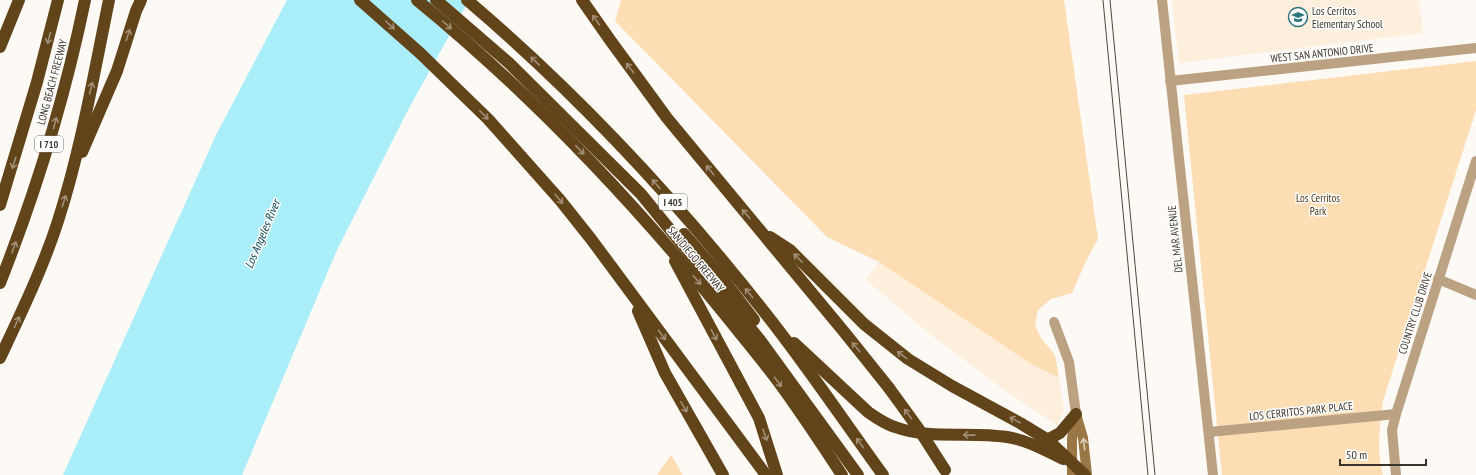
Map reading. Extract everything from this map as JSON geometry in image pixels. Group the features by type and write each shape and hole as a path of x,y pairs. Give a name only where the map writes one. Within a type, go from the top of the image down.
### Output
{"highway":[{"path":"0,47 19,0"},
{"name":"LONG BEACH FREEWAY","path":"0,205 37,82 58,0"},
{"name":"LONG BEACH FREEWAY","path":"0,283 49,144 79,31 85,0"},
{"path":"70,180 109,0"},
{"path":"0,358 44,261 70,180 117,71 136,11 141,0"},
{"path":"360,0 420,53 488,119 534,170 591,239 766,475"},
{"name":"SAN DIEGO FREEWAY","path":"417,0 517,88 553,122 663,239 777,380 842,475"},
{"path":"436,0 508,63 641,194 760,340 858,475"},
{"path":"447,0 476,24 557,99 623,166 719,274 812,396 867,475"},
{"name":"SAN DIEGO FREEWAY","path":"468,0 610,133 646,172 723,261 774,324 883,475"},
{"path":"582,0 667,118 889,388 918,428 946,472"},
{"path":"758,228 790,250 864,324 908,359 952,386 1048,440 1072,469"},
{"path":"663,239 735,375 751,401 767,439 777,475"},
{"path":"631,293 665,373 723,475"},
{"path":"774,324 868,412 894,427 915,432 1005,436 1035,446 1072,469 1086,475"},
{"path":"1035,446 1060,433 1076,414"}],"main road":[{"path":"1072,469 1072,439 1076,414"},
{"path":"1076,414 1083,438 1086,475"}],"street":[{"name":"DEL MAR AVENUE","path":"1162,0 1213,475"},
{"name":"WEST SAN ANTONIO DRIVE","path":"1170,81 1476,48"},
{"name":"COUNTRY CLUB DRIVE","path":"1396,475 1392,430 1396,414 1476,161"},
{"path":"1438,279 1476,296"},
{"path":"1054,322 1069,362 1076,414"},
{"name":"LOS CERRITOS PARK PLACE","path":"1209,432 1396,414"}],"shaded area":[{"name":"Los Cerritos Elementary School","path":"1172,0 1419,0 1423,33 1179,63"},
{"path":"879,262 1031,364 1059,378 1064,409 1057,425 1014,397 931,335 866,280"}],"green space":[{"path":"621,0 1064,0 1098,239 1086,261 1072,293 1051,299 1038,310 1035,325 1041,338 1055,355 1059,378 1031,364 879,262 827,237 615,21"},
{"name":"Los Cerritos Park","path":"1476,61 1476,110 1383,401 1379,448 1383,475 1222,475 1184,95"},
{"path":"671,455 683,475 657,475"}],"water":[{"name":"Los Angeles River","path":"287,0 469,0 409,108 337,250 242,475 63,475 216,135"}],"tram line":[{"path":"1103,0 1148,475"},
{"path":"1110,0 1155,475"}],"place":[{"name":"Los Cerritos Elementary School","path":"1298,17"}]}
